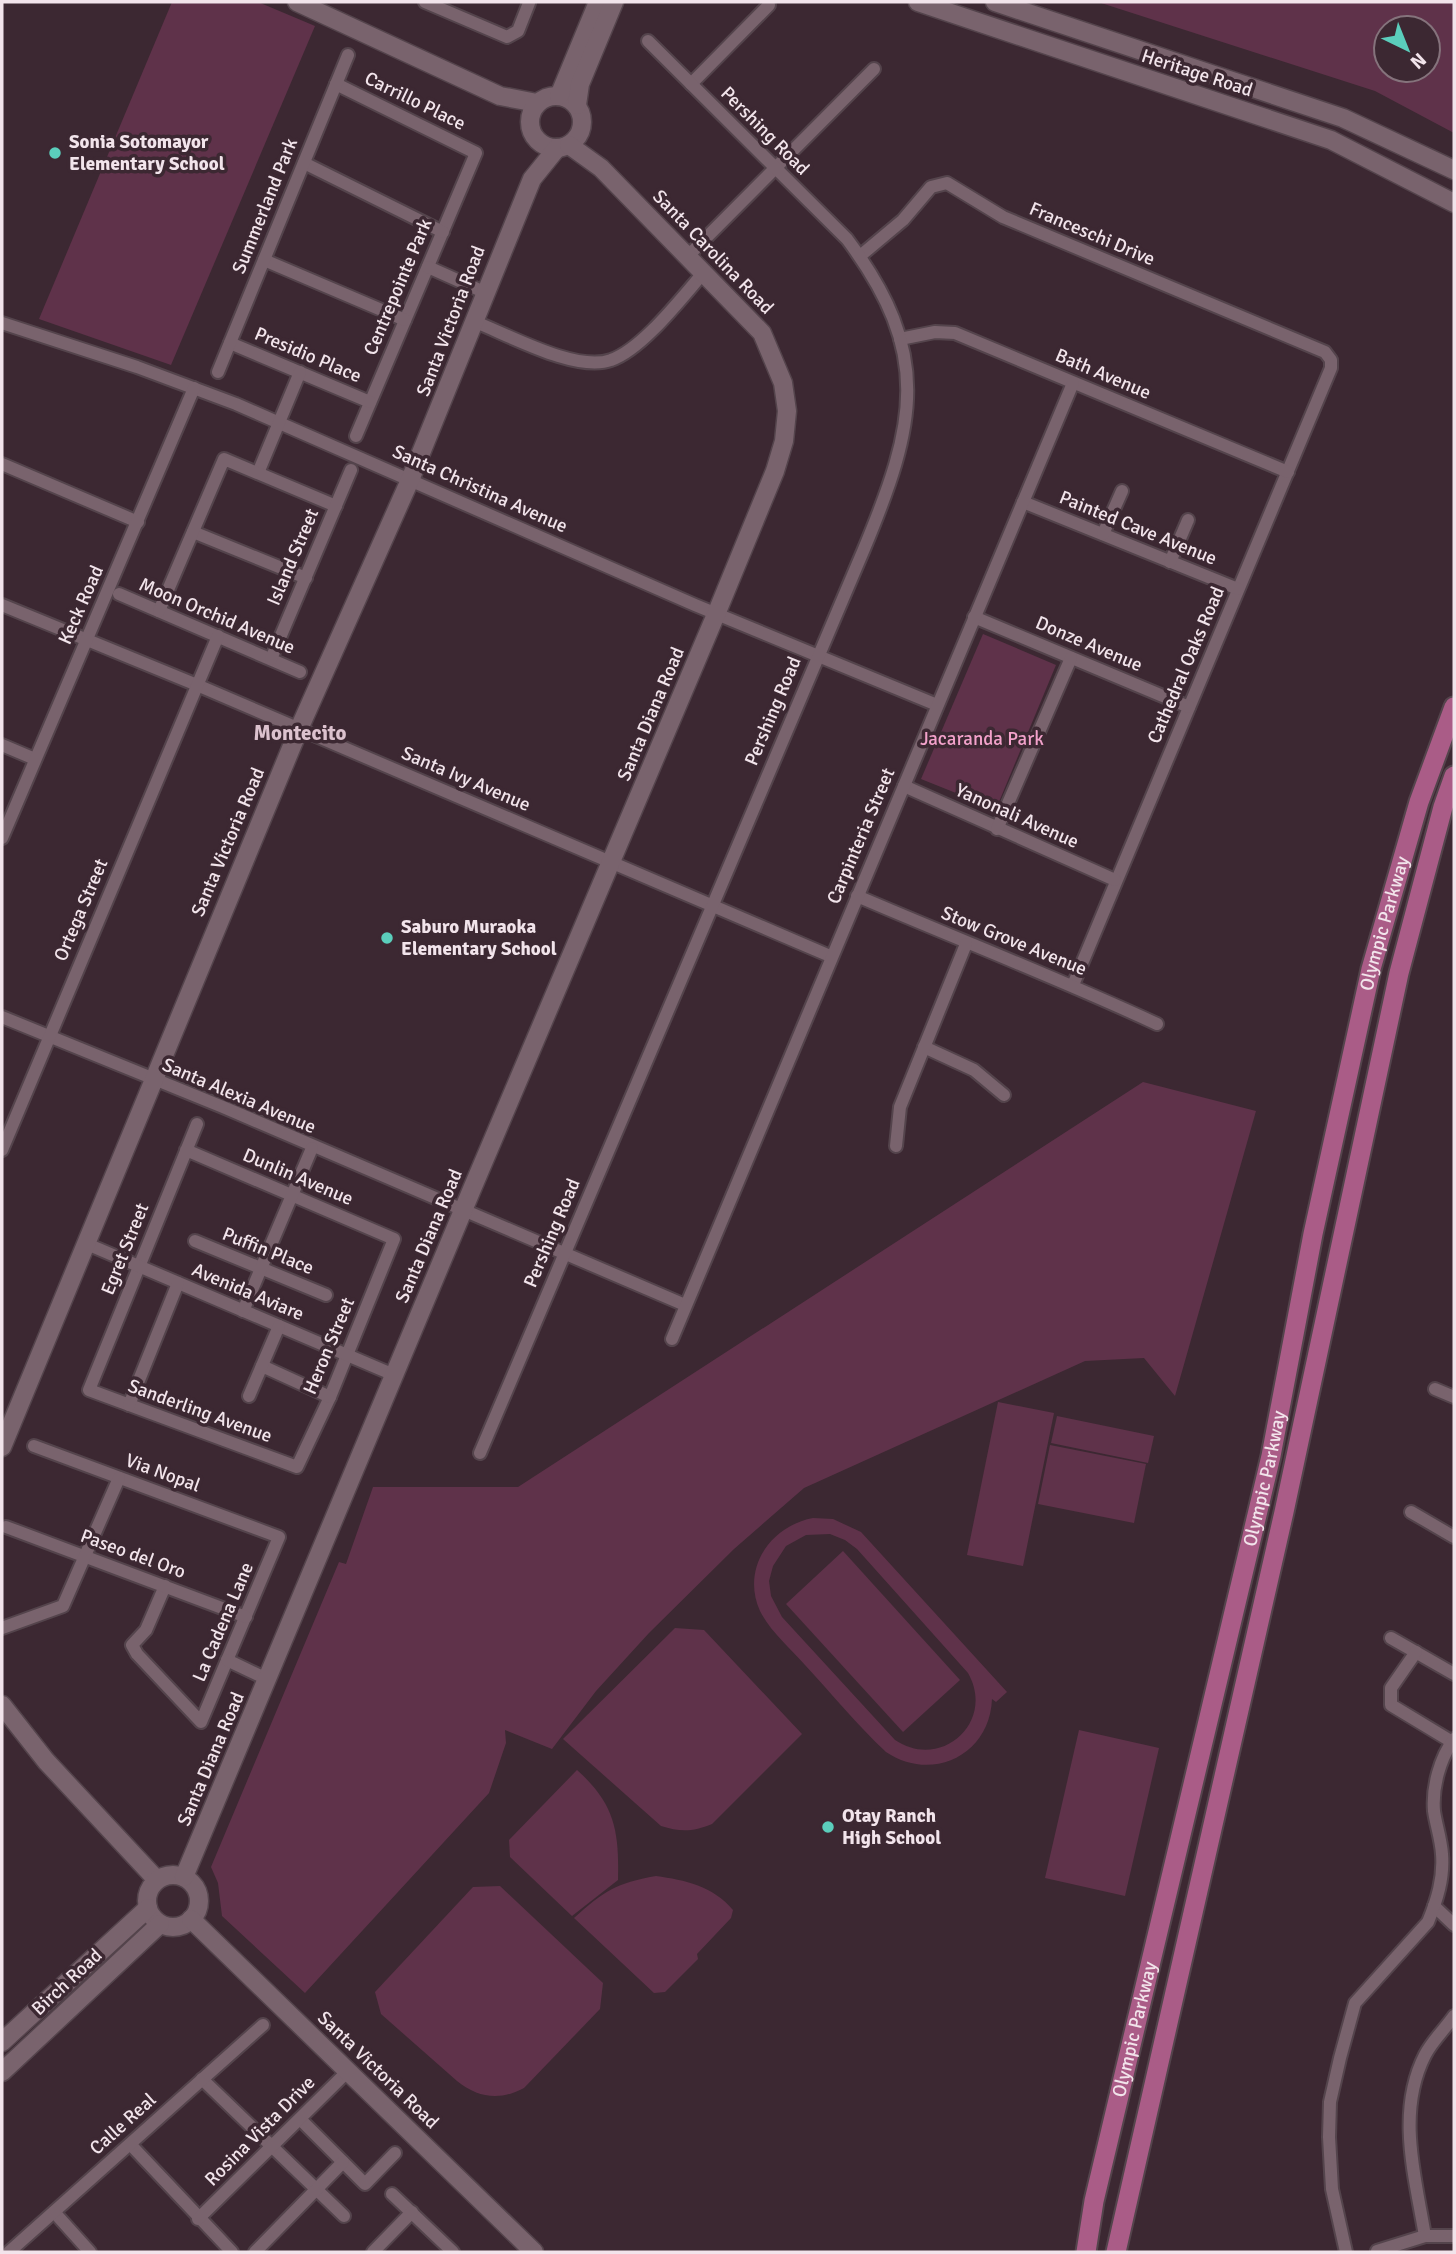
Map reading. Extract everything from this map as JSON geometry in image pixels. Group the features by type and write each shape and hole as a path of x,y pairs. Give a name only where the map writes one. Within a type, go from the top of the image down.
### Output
{"main road":[{"name":"Olympic Parkway","path":"1086,2252 1097,2188 1271,1456 1313,1234 1371,969 1419,802 1454,707"},
{"name":"Olympic Parkway","path":"1116,2252 1236,1723 1399,973 1443,807 1454,776"},
{"path":"1209,1719 1236,1723"}],"street":[{"path":"297,2 329,8 533,111"},
{"path":"429,3 507,37 518,31 529,2"},
{"path":"559,96 598,2"},
{"path":"577,105 559,96 543,98 533,111 531,131 538,142 568,142 582,118 577,105 580,84 614,2"},
{"name":"Heritage Road","path":"918,2 1331,140 1454,203"},
{"name":"Heritage Road","path":"995,2 1343,118 1454,170"},
{"path":"691,84 769,5"},
{"name":"Pershing Road","path":"480,1453 897,466 904,437 907,398 900,340 891,309 860,257 846,239 648,41"},
{"name":"Summerland Park","path":"218,372 348,55"},
{"path":"689,255 874,69"},
{"name":"Carrillo Place","path":"336,84 476,153"},
{"name":"Santa Victoria Road","path":"532,179 531,169 538,142"},
{"name":"Santa Carolina Road","path":"568,142 601,168 705,271 762,333 778,366 787,411 784,442 778,463 717,612"},
{"name":"Santa Victoria Road","path":"2,1447 151,1080 299,729 410,480 532,179 568,142"},
{"name":"Centrepointe Park","path":"356,436 476,153"},
{"path":"304,163 443,232"},
{"name":"Franceschi Drive","path":"860,257 903,220 931,187 947,183 1011,221 1325,352 1331,360"},
{"path":"264,260 405,320"},
{"path":"428,267 484,292"},
{"path":"473,321 573,361 611,360 643,338 705,271"},
{"name":"Santa Christina Avenue","path":"2,323 194,388 280,422 937,705"},
{"name":"Bath Avenue","path":"900,340 935,332 956,334 1288,472"},
{"name":"Presidio Place","path":"230,343 370,402"},
{"name":"Cathedral Oaks Road","path":"1073,985 1332,368 1331,360"},
{"path":"258,473 300,372"},
{"name":"Carpinteria Street","path":"671,1339 1073,383"},
{"name":"Keck Road","path":"2,838 194,388"},
{"path":"159,611 224,459 336,506"},
{"path":"2,464 138,523"},
{"name":"Island Street","path":"271,659 351,470"},
{"path":"1103,534 1122,491"},
{"name":"Painted Cave Avenue","path":"1023,502 1238,589"},
{"path":"1170,562 1188,520"},
{"path":"193,532 306,578"},
{"name":"Moon Orchid Avenue","path":"119,594 300,672"},
{"name":"Santa Ivy Avenue","path":"2,605 197,685 831,956"},
{"name":"Santa Diana Road","path":"184,1877 462,1211 717,612"},
{"name":"Donze Avenue","path":"974,617 1189,707"},
{"name":"Ortega Street","path":"2,1150 218,636"},
{"path":"997,829 1071,658"},
{"path":"2,745 35,759"},
{"name":"Yanonali Avenue","path":"904,786 1115,880"},
{"name":"Stow Grove Avenue","path":"857,895 967,944 1073,985 1157,1024"},
{"path":"896,1146 900,1107 967,944"},
{"name":"Santa Alexia Avenue","path":"2,1017 151,1080 223,1107 462,1211"},
{"path":"924,1047 974,1070 1004,1095"},
{"name":"Egret Street","path":"89,1390 197,1124"},
{"path":"243,1311 312,1148"},
{"name":"Dunlin Avenue","path":"186,1150 394,1240"},
{"path":"462,1211 685,1305"},
{"name":"Heron Street","path":"297,1467 330,1397 394,1240"},
{"name":"Puffin Place","path":"195,1241 326,1296"},
{"name":"Avenida Aviare","path":"86,1244 394,1375"},
{"path":"129,1405 178,1283"},
{"path":"249,1396 279,1326"},
{"path":"262,1366 330,1397"},
{"path":"1435,1389 1454,1397"},
{"name":"Sanderling Avenue","path":"89,1390 297,1467"},
{"name":"Via Nopal","path":"34,1446 279,1537"},
{"path":"2,1628 63,1606 119,1478"},
{"path":"1411,1512 1454,1537"},
{"name":"Paseo del Oro","path":"6,1527 246,1616"},
{"name":"La Cadena Lane","path":"165,1586 146,1630 132,1645 137,1654 201,1722 279,1537"},
{"path":"1391,1638 1454,1674"},
{"path":"1346,2252 1332,2189 1329,2137 1330,2102 1340,2058 1355,2003 1428,1922 1441,1880 1442,1853 1434,1808 1440,1764 1454,1741 1391,1705 1391,1688 1416,1652"},
{"path":"227,1661 267,1679"},
{"path":"2,1705 46,1761 157,1880"},
{"path":"170,1875 184,1877 191,1882 198,1896 196,1912 191,1919 177,1926 160,1924 148,1908 148,1893 157,1880 170,1875"},
{"path":"1434,1906 1454,1925"},
{"name":"Birch Road","path":"2,2042 148,1908"},
{"name":"Santa Victoria Road","path":"191,1919 533,2252"},
{"name":"Birch Road","path":"2,2071 160,1924"},
{"path":"1425,2236 1410,2141 1413,2086 1426,2052 1454,2016"},
{"path":"23,2023 37,2039"},
{"name":"Calle Real","path":"9,2252 263,2025"},
{"name":"Rosina Vista Drive","path":"198,2219 349,2070"},
{"path":"202,2079 344,2216"},
{"path":"300,2119 365,2184 395,2153"},
{"path":"130,2144 232,2252"},
{"path":"255,2252 343,2162"},
{"path":"392,2194 453,2252"},
{"path":"54,2212 90,2252"},
{"path":"373,2252 412,2212"},
{"path":"1376,2252 1425,2236 1454,2236"}],"green space":[{"path":"172,2 258,2 315,26 171,365 39,319"},
{"path":"1098,2 1454,2 1454,133 1375,91"},
{"name":"Jacaranda Park","path":"983,634 1056,665 996,809 921,779"},
{"path":"1143,1082 1256,1111 1175,1396 1144,1358 1085,1361 804,1488 734,1549 649,1633 596,1691 552,1749 505,1730 506,1743 489,1793 305,1993 222,1916 218,1883 211,1867 339,1562 346,1564 373,1487 518,1487"},
{"path":"998,1402 1054,1413 1023,1566 967,1555"},
{"path":"1057,1416 1154,1436 1148,1463 1051,1443"},
{"path":"1050,1445 1146,1464 1134,1523 1038,1504"},
{"path":"813,1518 833,1519 861,1532 1007,1692 996,1702 992,1699 989,1719 970,1749 939,1764 922,1765 904,1761 886,1752 769,1625 760,1611 755,1595 757,1565 772,1540 798,1523","holes":["830,1534 857,1549 968,1673 975,1691 975,1708 969,1724 959,1736 946,1745 930,1750 912,1748 895,1740 782,1617 771,1596 769,1581 773,1566 786,1546 806,1535"]},
{"path":"843,1551 960,1680 903,1732 786,1604"},
{"path":"675,1628 704,1630 802,1734 712,1824 699,1829 661,1826 563,1739"},
{"path":"1079,1730 1159,1748 1125,1896 1045,1878"},
{"path":"577,1770 600,1795 612,1819 617,1847 618,1880 572,1916 510,1857 509,1840"},
{"path":"656,1876 698,1885 717,1895 733,1910 731,1918 697,1954 698,1959 665,1992 654,1993 574,1918 594,1901 620,1885"},
{"path":"500,1886 603,1983 600,2009 524,2088 506,2095 489,2096 473,2091 457,2081 381,2014 375,1992 473,1887"}],"place":[{"name":"Sonia Sotomayor Elementary School","path":"55,153"},
{"name":"Saburo Muraoka Elementary School","path":"387,938"},
{"name":"Otay Ranch High School","path":"828,1827"}],"district":[{"name":"Montecito","path":"300,733"}]}
